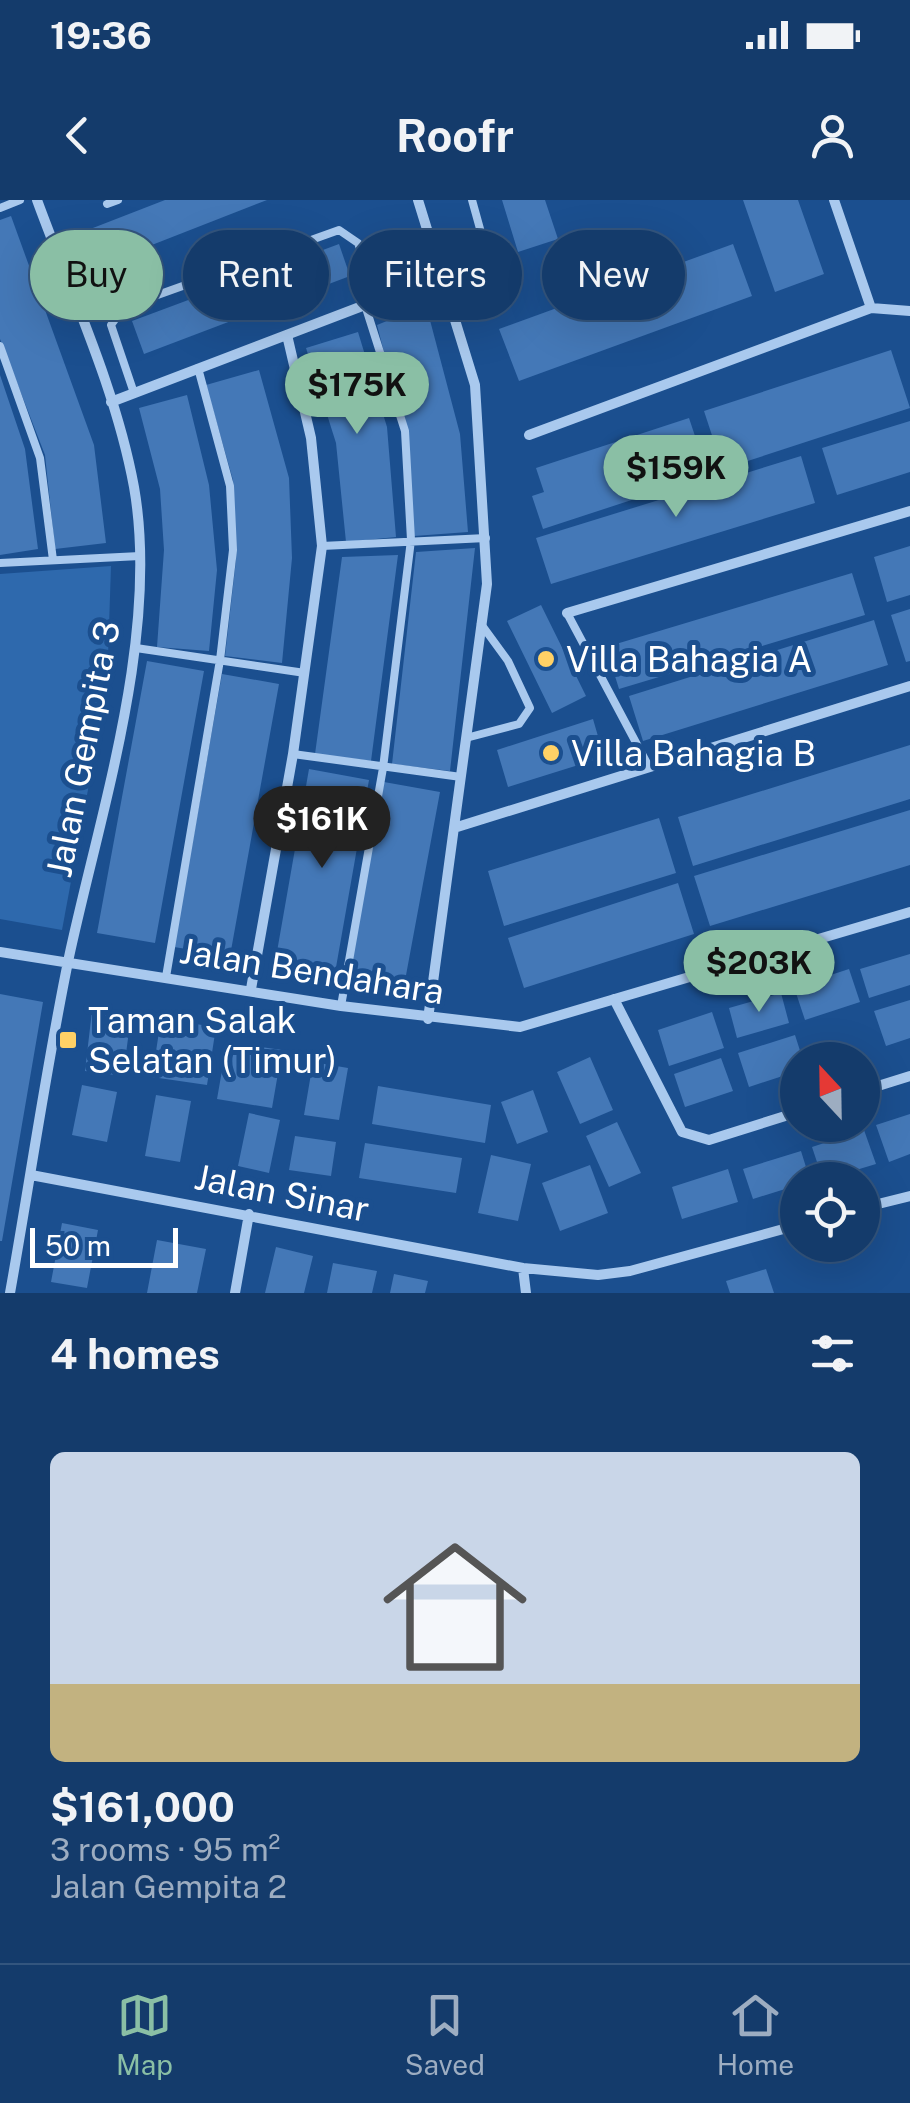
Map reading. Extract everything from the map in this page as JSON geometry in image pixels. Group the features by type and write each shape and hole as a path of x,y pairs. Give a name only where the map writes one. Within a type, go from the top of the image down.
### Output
{"street":[{"name":"Jalan Gempita 3","path":"10,1293 68,963 136,648 140,556 134,487 110,402 37,200"},
{"path":"418,200 427,230"},
{"path":"834,200 871,308"},
{"path":"529,435 871,308 910,311"},
{"path":"110,402 349,311"},
{"path":"428,1018 482,624 486,538 475,384 454,320"},
{"path":"251,990 294,754 322,546 311,438 287,334"},
{"path":"567,614 910,511"},
{"path":"454,828 910,686"},
{"name":"Jalan Bendahara","path":"0,952 341,1006 520,1027 910,912"},
{"path":"614,1000 682,1132 709,1140 780,1118"},
{"path":"880,1085 910,1076"},
{"name":"Jalan Sinar","path":"31,1175 522,1268 598,1274 630,1271 780,1229"},
{"path":"880,1204 910,1196"},
{"path":"235,1293 248,1214"},
{"path":"522,1268 526,1293"}],"lane":[{"path":"0,208 20,200"},
{"path":"107,204 118,200"},
{"path":"472,200 480,230"},
{"path":"134,393 111,325 124,307 339,230 349,237"},
{"path":"341,1006 383,768 411,540 405,431 370,320"},
{"path":"0,346 40,458 53,560"},
{"path":"166,977 220,660 233,550 230,486 198,368"},
{"path":"322,546 486,538"},
{"path":"0,562 140,556"},
{"path":"567,614 650,767"},
{"path":"466,738 518,724 530,708 508,660 482,624"},
{"path":"136,648 306,673"},
{"path":"294,754 461,777"}],"shaded area":[{"path":"111,566 107,687 62,930 0,919 0,574"}],"building":[{"path":"165,200 267,200 163,241 163,230 88,230"},
{"path":"502,200 545,200 555,230 542,230 542,244 522,251 522,230 511,230"},
{"path":"743,200 798,200 824,274 775,292"},
{"path":"11,216 30,268 30,320 49,320 94,445 106,543 55,549 45,455 0,339 0,220"},
{"path":"339,244 349,276 329,284 329,248"},
{"path":"733,244 752,296 519,381 499,329 542,313 542,320 685,320 685,261"},
{"path":"183,302 183,320 234,320 144,354 132,321 163,320 163,309"},
{"path":"389,320 430,320 460,434 468,532 414,536 402,421 377,325"},
{"path":"358,332 387,427 396,537 346,542 336,443 306,348"},
{"path":"891,350 910,408 723,469 704,411"},
{"path":"259,370 289,478 292,558 282,663 225,656 236,560 233,480 206,385"},
{"path":"0,375 25,449 38,549 0,555"},
{"path":"187,395 209,485 217,570 209,651 157,647 164,550 160,489 139,408"},
{"path":"689,418 708,475 543,529 532,496 544,492 536,468"},
{"path":"910,421 910,472 837,495 822,448"},
{"path":"801,456 815,503 551,584 536,538"},
{"path":"910,546 910,595 887,602 874,557"},
{"path":"475,548 450,771 392,764 416,552"},
{"path":"398,555 371,761 315,754 342,557"},
{"path":"852,573 865,615 619,689 606,647"},
{"name":"Villa Bahagia A","path":"541,605 586,696 552,713 507,621"},
{"path":"910,609 910,661 906,662 891,615"},
{"path":"874,620 888,665 643,741 629,696"},
{"path":"147,661 204,671 155,943 97,933"},
{"path":"222,674 279,684 230,956 174,947"},
{"name":"Villa Bahagia B","path":"593,719 604,757 508,787 497,750"},
{"path":"910,745 910,799 693,866 678,817"},
{"path":"309,769 369,780 335,973 275,963"},
{"path":"384,782 440,792 404,986 349,976"},
{"path":"910,810 910,865 710,926 694,876"},
{"path":"659,818 676,873 504,926 488,871"},
{"path":"678,883 694,934 524,988 508,938"},
{"path":"910,954 910,985 869,998 860,969"},
{"path":"849,969 860,1002 805,1020 794,987"},
{"path":"781,993 789,1023 737,1038 729,1008"},
{"path":"0,994 43,1002 2,1241 0,1241"},
{"path":"910,1000 910,1038 886,1046 874,1011"},
{"path":"92,1011 131,1016 123,1076 85,1071"},
{"path":"712,1012 724,1048 669,1066 658,1030"},
{"path":"161,1019 216,1027 207,1085 152,1077"},
{"path":"795,1035 797,1042 780,1042 780,1077 749,1087 738,1053"},
{"path":"227,1042 282,1050 272,1108 217,1099"},
{"path":"590,1057 613,1110 580,1124 557,1072"},
{"path":"721,1058 733,1091 685,1107 674,1074"},
{"path":"313,1062 348,1068 339,1120 304,1115"},
{"path":"82,1085 117,1092 107,1142 72,1135"},
{"path":"378,1086 491,1105 485,1143 372,1124"},
{"path":"533,1090 548,1132 517,1144 501,1102"},
{"path":"156,1095 191,1101 180,1162 145,1156"},
{"path":"249,1113 280,1120 269,1173 238,1166"},
{"path":"910,1114 910,1154 889,1162 880,1124"},
{"path":"617,1122 641,1173 609,1187 586,1136"},
{"path":"295,1136 336,1142 331,1176 289,1170"},
{"path":"827,1142 868,1142 875,1162 817,1162 812,1147"},
{"path":"365,1143 462,1158 456,1193 359,1178"},
{"path":"801,1151 804,1162 780,1162 780,1191 753,1199 743,1169"},
{"path":"491,1155 531,1164 518,1221 478,1213"},
{"path":"590,1165 608,1213 560,1231 542,1183"},
{"path":"728,1169 738,1202 682,1219 672,1187"},
{"path":"62,1223 98,1230 87,1288 51,1282"},
{"path":"157,1240 206,1249 197,1293 147,1293"},
{"path":"276,1247 313,1256 304,1293 265,1293"},
{"path":"333,1263 377,1271 372,1293 327,1293"},
{"path":"766,1269 774,1293 730,1293 726,1281"},
{"path":"394,1274 428,1281 425,1293 390,1293"}],"place":[{"name":"Villa Bahagia A","path":"546,659"},
{"name":"Villa Bahagia B","path":"551,753"},
{"name":"Taman Salak Selatan (Timur)","path":"68,1040"}]}
